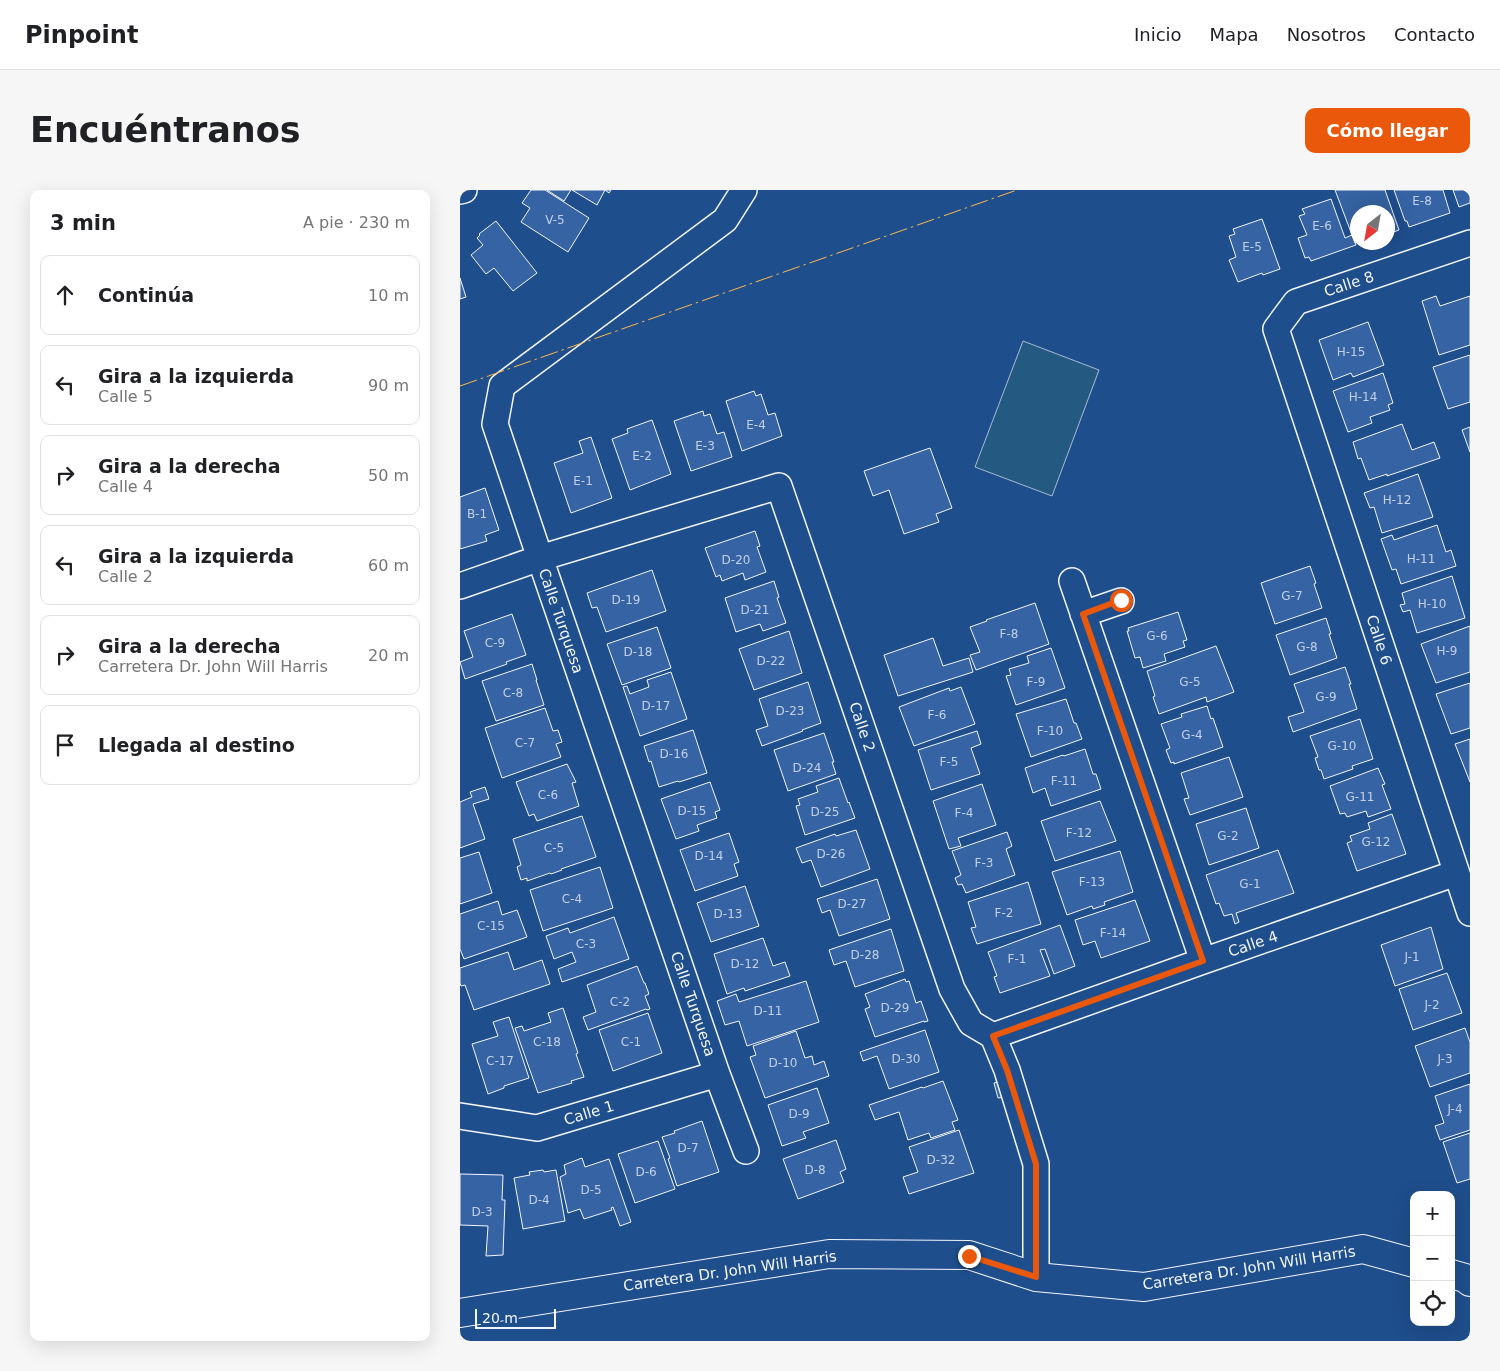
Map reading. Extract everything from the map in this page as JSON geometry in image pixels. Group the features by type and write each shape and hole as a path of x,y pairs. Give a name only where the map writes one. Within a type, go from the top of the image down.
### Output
{"street":[{"name":"Calle Turquesa","path":"744,190 726,220 502,386 495,424 717,1074 746,1150"},
{"name":"Calle 8","path":"1289,366 1276,329 1296,302 1470,243"},
{"name":"Calle 6","path":"1289,366 1470,913"},
{"name":"Calle 2","path":"460,586 540,558 779,486 952,989 971,1023 993,1036"},
{"path":"1072,581 1203,961"},
{"path":"1083,614 1121,600"},
{"name":"Calle 4","path":"993,1036 1456,873"},
{"path":"993,1036 1007,1070 1036,1164 1036,1277"},
{"name":"Calle 1","path":"460,1116 537,1128 717,1074"},
{"name":"Carretera Dr. John Will Harris","path":"460,1313 829,1254 969,1256 1036,1277 1144,1287 1363,1249 1410,1262"},
{"path":"1455,1275 1465,1278 1470,1282"}],"shaded area":[{"path":"1023,341 1099,370 1052,496 975,467"}],"building":[{"path":"531,190 545,190 589,218 568,252 521,222 530,208 522,203"},
{"path":"547,190 571,190 564,201"},
{"path":"572,190 605,190 597,205"},
{"path":"1335,190 1385,190 1390,205 1350,205 1350,230"},
{"path":"1394,190 1443,190 1450,213 1409,227"},
{"path":"1453,190 1470,190 1470,203 1459,207"},
{"path":"1331,199 1345,238 1350,236 1350,247 1311,261 1309,257 1305,258 1298,238 1307,235 1299,216 1305,214 1302,209"},
{"path":"1262,219 1280,269 1263,275 1262,273 1238,282 1229,260 1236,257 1229,236 1235,234 1233,229"},
{"path":"1395,219 1399,230 1395,231"},
{"path":"496,221 537,273 513,291 494,268 486,274 471,255 483,245 477,238 479,234"},
{"path":"460,278 466,297 460,299"},
{"path":"1436,296 1440,306 1470,296 1470,345 1439,355 1422,301"},
{"path":"1368,322 1384,365 1353,377 1351,373 1333,380 1319,340"},
{"path":"1470,355 1470,402 1448,409 1433,367"},
{"path":"1383,373 1393,403 1388,405 1390,410 1370,417 1372,423 1348,432 1333,391"},
{"path":"754,391 756,396 761,394 768,415 775,413 782,436 742,451 726,401"},
{"path":"703,411 704,416 710,414 717,434 724,432 732,457 691,471 674,421"},
{"path":"652,420 671,474 630,490 612,439 628,433 627,429"},
{"path":"1402,424 1412,450 1434,442 1440,458 1387,476 1387,474 1369,480 1361,458 1358,459 1353,442"},
{"path":"1470,427 1470,452 1462,430"},
{"path":"591,437 612,498 571,513 554,463 583,453 579,441"},
{"path":"930,448 952,508 936,514 939,522 904,534 889,490 873,496 864,471"},
{"path":"1418,474 1433,517 1382,533 1374,507 1370,508 1364,493"},
{"path":"485,488 499,530 485,535 487,541 460,549 460,497"},
{"path":"1437,525 1446,552 1451,550 1456,566 1401,584 1396,569 1392,570 1381,539 1392,535 1394,540"},
{"path":"755,531 760,546 757,547 766,572 745,580 743,573 722,581 720,575 716,577 705,548"},
{"path":"1310,566 1322,608 1275,624 1261,583"},
{"path":"652,570 666,611 606,632 597,607 592,608 587,593"},
{"path":"1452,576 1465,618 1417,633 1410,610 1403,612 1400,605 1405,604 1402,593"},
{"path":"774,581 779,597 777,598 786,623 763,631 760,624 736,632 725,598"},
{"path":"1035,603 1049,644 976,670 970,655 980,652 970,627"},
{"path":"1178,612 1187,640 1183,641 1185,647 1164,654 1166,661 1143,668 1140,657 1135,658 1127,631 1129,631 1128,628"},
{"path":"512,614 526,655 465,679 460,662 473,657 464,631"},
{"path":"1326,618 1337,658 1290,675 1276,635"},
{"path":"1470,626 1470,672 1436,683 1421,644"},
{"path":"657,627 671,668 622,685 607,644"},
{"path":"789,631 802,673 754,690 739,649"},
{"path":"933,638 943,666 969,658 973,672 898,696 884,655"},
{"path":"1216,646 1234,692 1207,702 1206,697 1159,714 1147,671"},
{"path":"1051,648 1065,688 1016,705 1006,676 1011,675 1009,669 1029,663 1027,656"},
{"path":"532,664 544,705 496,721 482,681"},
{"path":"1345,667 1357,709 1293,732 1288,717 1304,712 1294,684"},
{"path":"671,672 687,719 640,736 623,687 627,686 630,694 649,687 647,680"},
{"path":"808,682 821,723 762,746 756,730 768,726 759,699"},
{"path":"1470,683 1470,728 1451,734 1436,694"},
{"path":"961,687 975,724 914,746 899,707 949,688 950,691"},
{"path":"1066,699 1082,739 1031,757 1016,714"},
{"path":"1207,706 1223,747 1174,764 1174,762 1171,763 1166,750 1170,748 1161,724 1182,717 1181,714"},
{"path":"545,708 553,731 558,730 562,742 556,744 561,757 502,778 485,728"},
{"path":"1360,719 1373,759 1352,766 1353,769 1324,779 1315,758 1318,757 1310,736"},
{"path":"693,730 707,773 659,787 644,746"},
{"path":"977,731 981,744 971,748 980,774 931,790 918,750"},
{"path":"824,733 836,774 788,791 774,750"},
{"path":"1470,739 1470,782 1455,744"},
{"path":"1085,749 1093,774 1096,774 1101,789 1051,806 1045,788 1033,793 1025,768"},
{"path":"1229,757 1243,797 1190,815 1184,799 1189,798 1181,773"},
{"path":"567,764 576,782 572,783 579,806 537,821 534,814 529,816 516,782"},
{"path":"1378,768 1385,784 1382,785 1391,809 1368,817 1366,811 1347,817 1345,813 1340,814 1330,786"},
{"path":"839,778 855,818 805,835 796,806 800,805 798,799 818,792 816,786"},
{"path":"710,782 720,810 715,812 717,818 697,825 699,831 676,839 661,799"},
{"path":"982,784 996,825 958,838 961,846 949,849 933,801"},
{"path":"485,787 489,799 473,804 485,839 460,848 460,802 472,797 470,792"},
{"path":"1100,801 1116,841 1055,861 1041,821"},
{"path":"1246,808 1259,848 1209,865 1196,824"},
{"path":"1392,814 1406,854 1357,871 1347,843 1352,841 1350,836 1370,829 1368,823"},
{"path":"582,816 596,857 551,874 527,881 527,878 521,880 517,867 521,865 513,839"},
{"path":"856,830 870,869 821,887 811,860 802,863 796,848 835,834 836,836"},
{"path":"1007,832 1012,846 1006,849 1015,875 966,893 962,884 958,885 955,878 961,875 952,851"},
{"path":"729,833 739,862 734,864 738,876 695,891 680,850"},
{"path":"1278,850 1294,893 1236,913 1239,922 1235,924 1232,914 1224,916 1219,903 1216,904 1206,875"},
{"path":"1120,851 1133,892 1104,902 1105,905 1093,909 1092,906 1067,915 1052,872"},
{"path":"479,852 492,893 460,904 460,858"},
{"path":"600,867 613,908 543,931 530,890"},
{"path":"877,879 890,919 839,936 830,910 822,913 817,899"},
{"path":"1028,882 1041,924 977,944 971,928 976,927 968,902"},
{"path":"745,886 759,926 711,942 697,903"},
{"path":"1135,900 1150,941 1101,958 1095,941 1083,945 1075,920"},
{"path":"498,901 502,915 517,910 527,937 464,959 460,949 460,914"},
{"path":"614,917 629,959 562,982 558,969 576,962 572,952 554,959 546,936 568,928 570,933"},
{"path":"1060,925 1075,966 1054,974 1045,949 1040,950 1050,976 1000,993 994,977 997,976 988,952"},
{"path":"1431,927 1443,969 1395,986 1381,945"},
{"path":"891,929 904,971 855,987 846,961 834,965 829,950"},
{"path":"763,938 773,966 785,962 790,976 745,991 744,988 727,994 714,954"},
{"path":"508,952 514,970 542,960 550,984 474,1010 465,985 461,986 460,983 460,968"},
{"path":"637,966 649,994 645,996 650,1009 588,1030 583,1017 596,1012 587,985"},
{"path":"1447,973 1462,1013 1413,1030 1399,989"},
{"path":"905,979 906,982 909,981 916,1003 921,1001 928,1021 875,1037 865,1009 870,1007 865,994"},
{"path":"806,981 819,1022 747,1046 739,1021 725,1025 717,1001 736,994 739,1002"},
{"path":"563,1008 584,1077 571,1081 572,1083 538,1093 515,1028 522,1026 524,1031 551,1022 548,1013"},
{"path":"648,1013 662,1053 613,1071 599,1030"},
{"path":"509,1017 529,1078 504,1086 504,1088 488,1094 472,1044 498,1036 493,1022"},
{"path":"1465,1028 1470,1042 1470,1073 1430,1087 1415,1046"},
{"path":"925,1030 939,1072 889,1089 877,1056 863,1061 860,1052"},
{"path":"796,1031 805,1058 812,1056 814,1065 824,1061 829,1076 765,1098 750,1057 756,1055 753,1046"},
{"path":"1005,1080 1010,1096 998,1098 994,1083"},
{"path":"943,1081 958,1120 952,1122 955,1130 931,1138 929,1133 908,1140 899,1112 875,1120 869,1105"},
{"path":"1470,1084 1470,1130 1440,1140 1435,1126 1444,1123 1435,1096"},
{"path":"817,1088 829,1123 803,1132 806,1138 782,1146 768,1105"},
{"path":"702,1121 719,1172 677,1186 668,1159 670,1158 662,1137"},
{"path":"959,1130 974,1173 909,1194 903,1177 918,1172 909,1147"},
{"path":"1470,1133 1470,1179 1457,1183 1443,1142"},
{"path":"836,1140 846,1169 840,1172 844,1182 798,1199 783,1159"},
{"path":"658,1141 675,1189 635,1203 618,1154"},
{"path":"582,1158 585,1167 609,1159 631,1222 620,1226 613,1207 611,1208 612,1210 584,1219 580,1209 568,1213 560,1177 566,1174 564,1165"},
{"path":"543,1170 544,1172 556,1170 565,1221 523,1229 514,1178 530,1175 529,1172"},
{"path":"460,1174 503,1175 502,1200 505,1200 503,1255 486,1256 488,1226 460,1225"}],"power":[{"path":"460,386 1017,190"}],"route":[{"path":"969,1256 1036,1277 1036,1164 1007,1070 993,1036 1203,961 1083,614 1121,600"}]}
